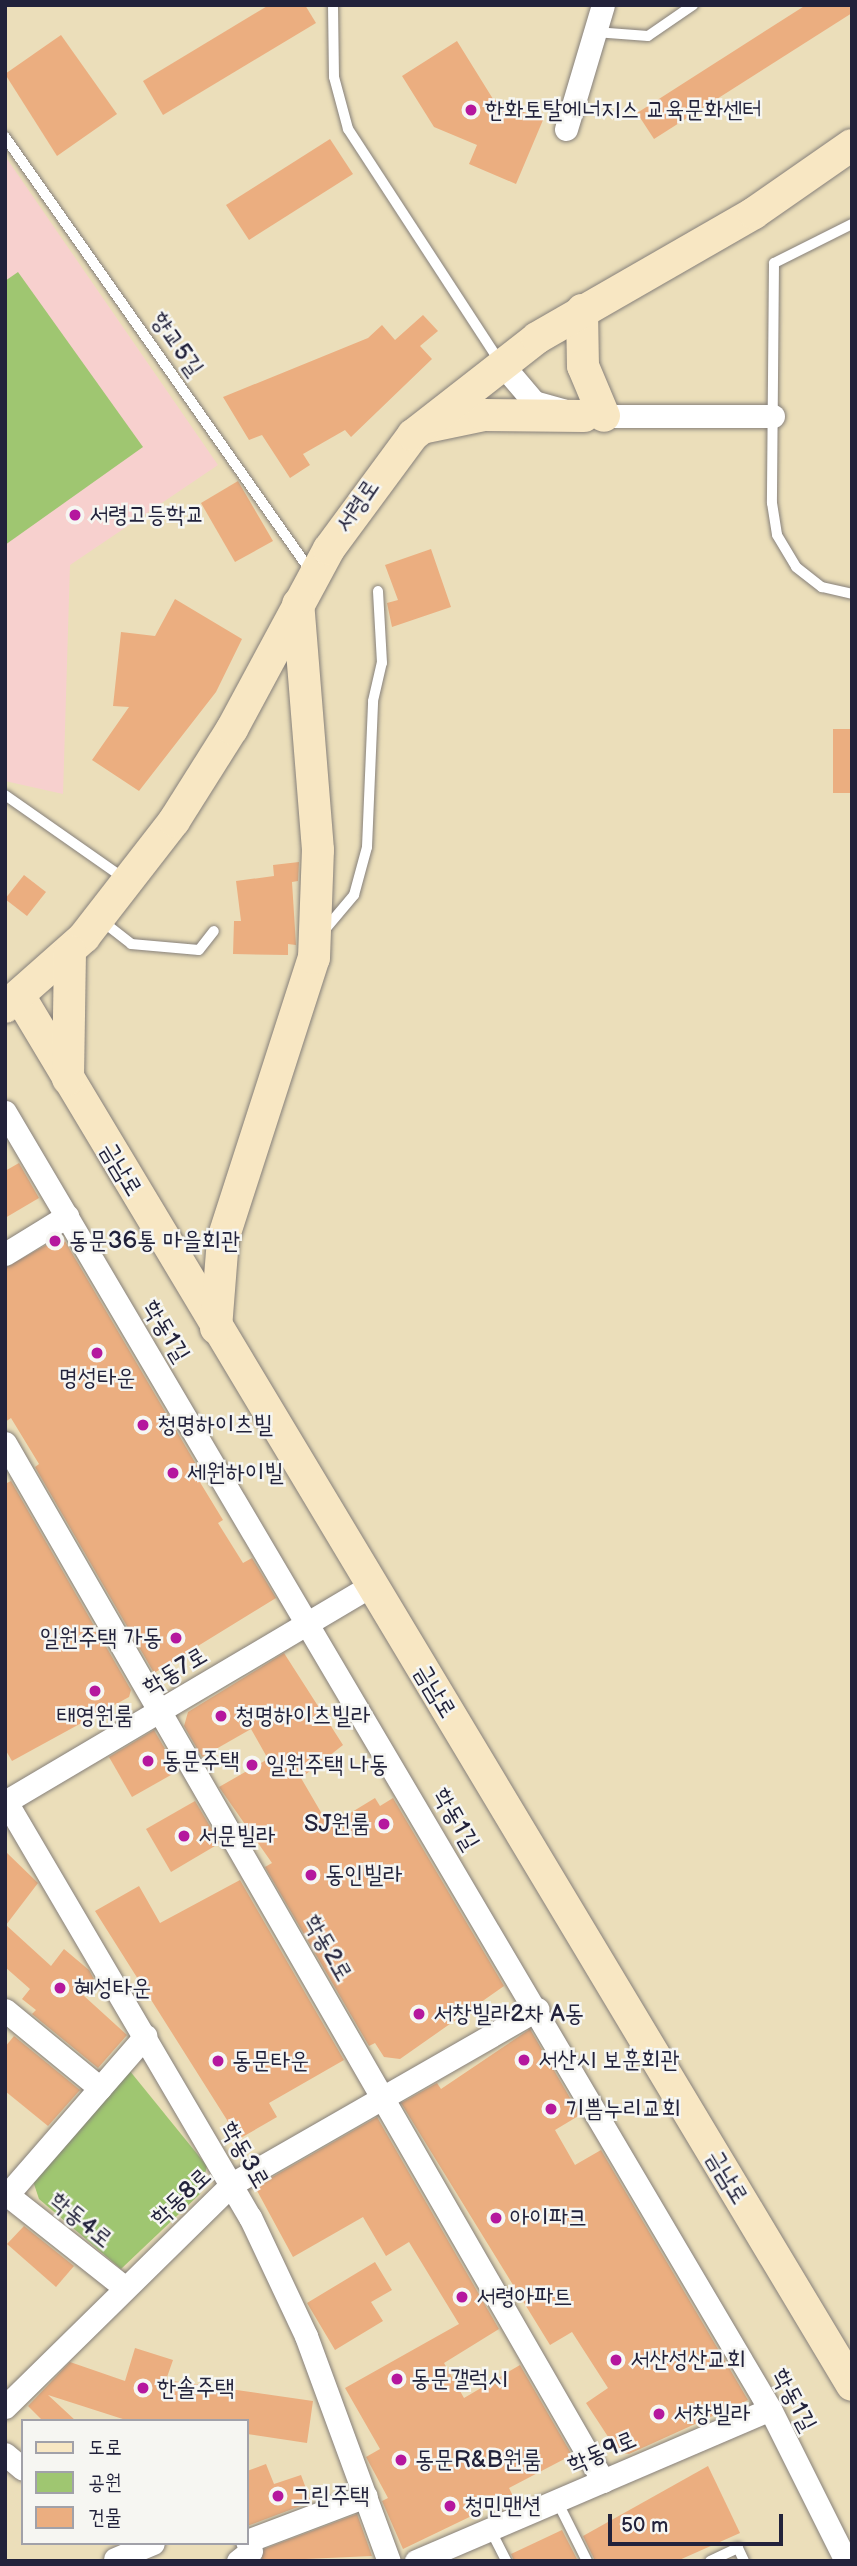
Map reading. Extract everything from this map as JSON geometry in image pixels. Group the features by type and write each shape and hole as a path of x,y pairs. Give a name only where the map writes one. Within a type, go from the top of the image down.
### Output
{"street":[{"path":"566,129 603,5"},
{"name":"서령로","path":"12,1002 70,951 129,883 232,729 313,576 353,510 413,435 500,362 582,310 754,213 852,145"},
{"path":"582,310 582,363 594,416"},
{"path":"500,362 534,402 594,416"},
{"path":"413,435 470,416 773,416"},
{"path":"216,1328 223,1239 303,1006 315,939 317,850 298,604"},
{"path":"68,1080 70,951"},
{"name":"금남로","path":"12,1002 68,1080 852,2385"},
{"name":"학동1길","path":"5,1112 310,1621 770,2409 846,2561"},
{"path":"5,1254 67,1216"},
{"name":"학동2로","path":"5,1443 162,1709 603,2481"},
{"name":"학동7로","path":"5,1801 372,1585"},
{"name":"학동3로","path":"5,1801 232,2184 306,2336 389,2561"},
{"name":"학동8로","path":"5,2407 124,2287 232,2184 385,2101 537,2009"},
{"path":"5,2010 100,2088"},
{"path":"6,2194 145,2036"},
{"name":"학동4로","path":"6,2194 124,2287"},
{"name":"학동9로","path":"416,2561 770,2409"},
{"path":"5,2454 21,2467"},
{"path":"248,2541 366,2496"},
{"path":"237,2561 251,2551 248,2544"},
{"path":"113,2554 146,2545"}],"lane":[{"path":"333,5 334,77 348,129 500,362"},
{"path":"595,32 648,36 693,5"},
{"name":"향교5길","path":"5,137 313,576"},
{"path":"852,223 774,263 773,416 773,514 783,549 814,582 852,594"},
{"path":"315,939 346,908 364,866 373,701 382,663 378,591"},
{"path":"5,794 129,883"},
{"path":"99,920 131,944 199,950 214,930"},
{"path":"557,2500 587,2561"},
{"path":"490,2529 506,2561"},
{"path":"710,2561 738,2548 744,2561"}],"shaded area":[{"name":"서령고등학교","path":"5,156 218,465 70,565 63,794 5,781"}],"green space":[{"path":"18,272 143,447 5,545 5,281"},
{"path":"125,2065 207,2166 200,2194 121,2269 39,2199 32,2178"}],"building":[{"path":"269,5 305,5 316,23 163,115 143,81"},
{"path":"806,5 852,5 852,13 654,139 637,113"},
{"path":"61,35 117,114 57,156 5,74"},
{"name":"한화토탈에너지스 교육문화센터","path":"457,41 493,99 543,120 516,184 469,164 477,145 434,127 402,76"},
{"path":"330,139 353,174 249,240 226,205"},
{"path":"423,315 438,331 420,346 432,359 351,437 345,430 303,454 310,465 290,478 262,435 249,440 223,397 368,338 382,325 395,340"},
{"path":"238,481 273,541 235,562 201,503"},
{"path":"431,549 451,607 392,627 387,603 398,600 385,565"},
{"path":"175,599 242,639 216,692 139,791 92,760 129,707 113,706 121,632 155,636"},
{"path":"833,729 852,729 852,793 833,793"},
{"path":"299,862 298,881 292,882 296,945 288,944 288,955 233,954 234,921 241,921 236,881 274,876 273,865"},
{"path":"24,875 46,892 27,916 5,899"},
{"path":"19,1163 39,1198 5,1218 5,1171"},
{"path":"62,1236 203,1476 198,1479 223,1520 218,1523 243,1563 252,1558 276,1598 154,1673 35,1467 39,1464 11,1418 5,1422 5,1268"},
{"path":"11,1481 131,1690 129,1697 12,1761 5,1749 5,1484"},
{"path":"284,1653 343,1745 301,1778 329,1826 375,1798 380,1806 393,1798 504,1986 400,2059 384,2057 375,2043 369,2046 265,1867 272,1863 219,1787 268,1759 251,1729 202,1757 184,1726 188,1712"},
{"name":"동문주택","path":"154,1730 178,1771 132,1797 109,1757"},
{"name":"서문빌라","path":"195,1801 220,1843 171,1872 146,1829"},
{"path":"5,1851 38,1883 6,1925 51,1966 64,1949 89,1970 95,1981 83,1995 127,2035 98,2068 32,2014 36,2010 22,1999 30,1989 5,1967"},
{"path":"240,1880 344,2060 269,2103 277,2117 239,2139 95,1911 139,1886 160,1923"},
{"path":"530,2029 580,2115 555,2130 575,2165 601,2150 748,2400 629,2454 618,2452 586,2403 608,2388 572,2332 550,2345 401,2103 437,2083 441,2089"},
{"path":"14,2036 80,2090 48,2126 5,2091 5,2047"},
{"path":"377,2117 499,2329 444,2363 464,2398 520,2365 572,2455 509,2488 513,2496 403,2549 382,2501 388,2498 366,2457 380,2449 345,2388 459,2324 409,2242 386,2256 363,2217 293,2257 255,2187"},
{"path":"24,2226 74,2266 56,2287 7,2244"},
{"path":"375,2262 392,2290 371,2302 383,2321 335,2350 307,2303"},
{"path":"135,2348 173,2360 166,2380 313,2401 307,2443 248,2434 248,2419 123,2419 48,2395 74,2419 41,2419 28,2406 70,2362 125,2381"},
{"name":"그린주택","path":"266,2464 274,2484 301,2475 311,2502 248,2526 248,2471"},
{"path":"708,2466 740,2533 677,2561 595,2561 583,2536"},
{"path":"357,2514 372,2556 261,2561 264,2549"},
{"path":"562,2530 578,2561 514,2561 511,2554"}],"place":[{"name":"한화토탈에너지스 교육문화센터","path":"471,110"},
{"name":"서령고등학교","path":"75,515"},
{"name":"동문36통 마을회관","path":"55,1241"},
{"name":"명성타운","path":"97,1353"},
{"name":"청명하이츠빌","path":"143,1425"},
{"name":"세원하이빌","path":"173,1473"},
{"name":"일원주택 가동","path":"176,1638"},
{"name":"태영원룸","path":"95,1691"},
{"name":"청명하이츠빌라","path":"221,1716"},
{"name":"동문주택","path":"148,1761"},
{"name":"일원주택 나동","path":"252,1765"},
{"name":"SJ원룸","path":"384,1824"},
{"name":"서문빌라","path":"184,1836"},
{"name":"동인빌라","path":"311,1875"},
{"name":"혜성타운","path":"60,1988"},
{"name":"서창빌라2차 A동","path":"419,2014"},
{"name":"서산시 보훈회관","path":"524,2060"},
{"name":"동문타운","path":"218,2061"},
{"name":"기쁨누리교회","path":"551,2109"},
{"name":"아이파크","path":"496,2218"},
{"name":"서령아파트","path":"462,2297"},
{"name":"서산성산교회","path":"616,2360"},
{"name":"동문갤럭시","path":"397,2379"},
{"name":"한솔주택","path":"143,2388"},
{"name":"서창빌라","path":"659,2414"},
{"name":"동문R&B원룸","path":"401,2460"},
{"name":"그린주택","path":"278,2496"},
{"name":"청민맨션","path":"450,2506"}]}
